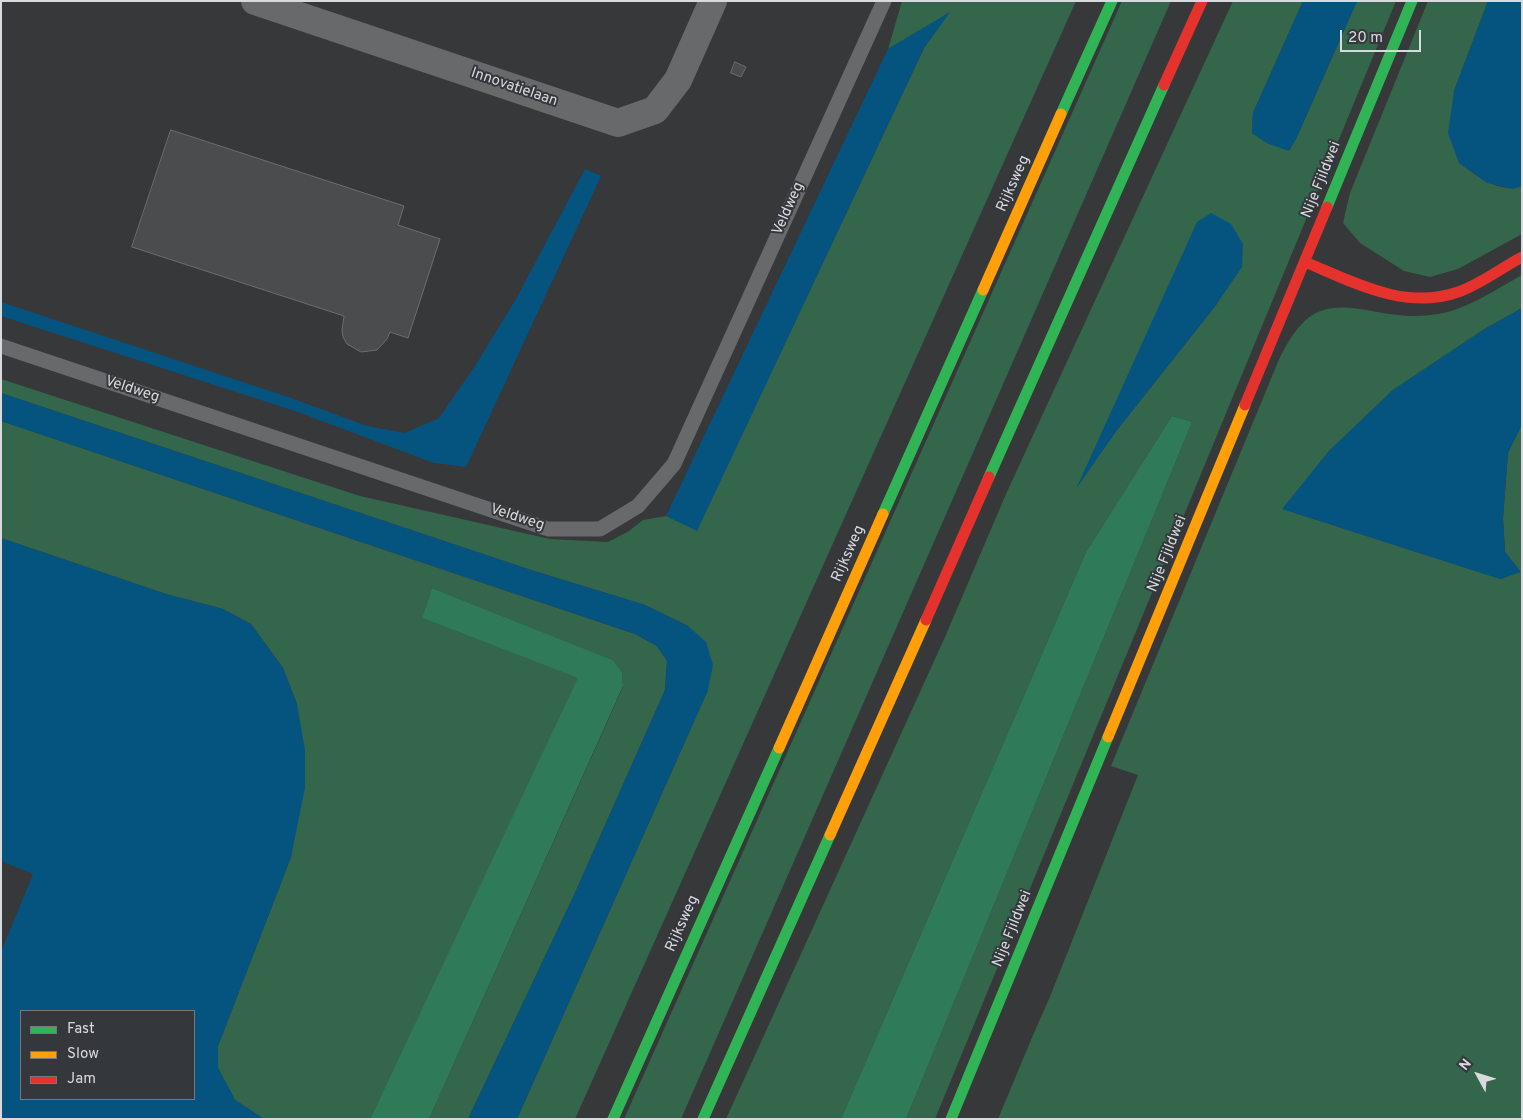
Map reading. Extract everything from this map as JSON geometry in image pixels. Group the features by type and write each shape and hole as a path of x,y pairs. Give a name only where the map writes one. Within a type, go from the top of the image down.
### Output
{"main road":[{"name":"Rijksweg","path":"613,1119 1112,1"},
{"path":"703,1119 1202,1"},
{"name":"Nije Fjildwei","path":"951,1119 1412,1"},
{"path":"1305,262 1387,295 1416,299 1446,296 1459,292 1522,257"}],"street":[{"name":"Innovatielaan","path":"255,1 618,123 656,110 678,80 713,1"}],"lane":[{"name":"Veldweg","path":"1,346 548,529 600,529 638,506 674,464 884,1"}],"green space":[{"path":"902,1 1076,1 575,1119 517,1119 708,690 688,626 645,605 531,570 1,393 1,379 360,496 550,539 608,542 629,531 643,520 666,516 697,530 924,48 949,13 888,49"},
{"path":"1122,1 1171,1 681,1119 624,1119"},
{"path":"1233,1 1303,1 1253,113 1252,133 1269,144 1296,139 1357,1 1396,1 935,1119 906,1119 1192,422 1172,416 1086,552 841,1119 726,1119 945,637 1006,494","holes":["1243,244 1216,305 1117,430 1077,486"]},
{"path":"1428,1 1488,1 1454,91 1459,163 1497,186 1513,188 1522,186 1522,234 1458,269 1430,277 1404,271 1360,243 1343,223 1350,193"},
{"path":"1522,275 1522,308 1483,330 1393,390 1329,451 1283,509 1501,579 1520,571 1505,552 1503,518 1508,453 1522,424 1522,1119 998,1119 1049,999 1138,775 1111,766 1280,357 1289,340 1311,316 1322,310 1347,308 1404,316 1437,314 1463,307"},
{"path":"1172,416 1192,422 906,1119 841,1119 1086,552"},
{"path":"1,421 635,634 657,646 667,661 665,690 574,895 468,1119 429,1119 623,687 622,672 613,660 432,588 422,618 579,678 370,1119 264,1119 235,1100 218,1068 218,1046 291,857 297,704 283,668 251,624 223,609 166,594 1,538"},
{"path":"432,588 613,660 622,672 623,686 429,1119 370,1119 578,678 422,618"}],"water":[{"path":"1303,1 1357,1 1289,151 1269,144 1252,133 1253,113"},
{"path":"1488,1 1522,1 1522,186 1513,189 1487,183 1459,163 1448,133 1454,91"},
{"path":"950,12 924,48 697,531 666,516 888,49"},
{"path":"585,169 601,176 466,467 434,463 298,412 1,316 1,302 291,398 367,426 405,433 439,418 475,366 516,299"},
{"path":"1211,213 1231,224 1243,244 1242,267 1216,305 1117,430 1076,489 1197,222"},
{"path":"1522,308 1522,424 1508,453 1503,518 1505,552 1521,572 1500,579 1282,509 1329,451 1393,390 1483,330"},
{"path":"1,393 531,570 645,605 688,626 706,642 713,665 708,690 517,1119 468,1119 574,895 665,690 667,661 657,646 635,634 1,421"},
{"path":"1,538 166,594 223,609 251,624 283,668 297,704 305,750 305,788 291,857 218,1046 218,1068 235,1100 264,1119 1,1119 1,952 33,874 1,861"}],"building":[{"path":"735,62 746,67 741,77 731,73"},
{"path":"171,130 404,206 398,225 440,239 408,338 390,332 387,339 377,350 361,352 347,344 343,337 344,316 132,247"}],"traffic: fast":[{"path":"1061,114 1112,1"},
{"path":"1327,207 1412,1"},
{"path":"989,477 1164,85"},
{"path":"883,514 983,290"},
{"path":"951,1119 1108,737"},
{"path":"613,1119 779,748"},
{"path":"703,1119 830,835"}],"traffic: slow":[{"path":"983,290 1061,114"},
{"path":"1108,737 1245,405"},
{"path":"779,748 883,514"},
{"path":"830,835 926,620"}],"traffic: jam":[{"path":"1164,85 1202,1"},
{"path":"1245,405 1327,207"},
{"path":"1305,262 1380,292 1418,298 1438,297 1466,289 1522,257"},
{"path":"926,620 989,477"}]}
